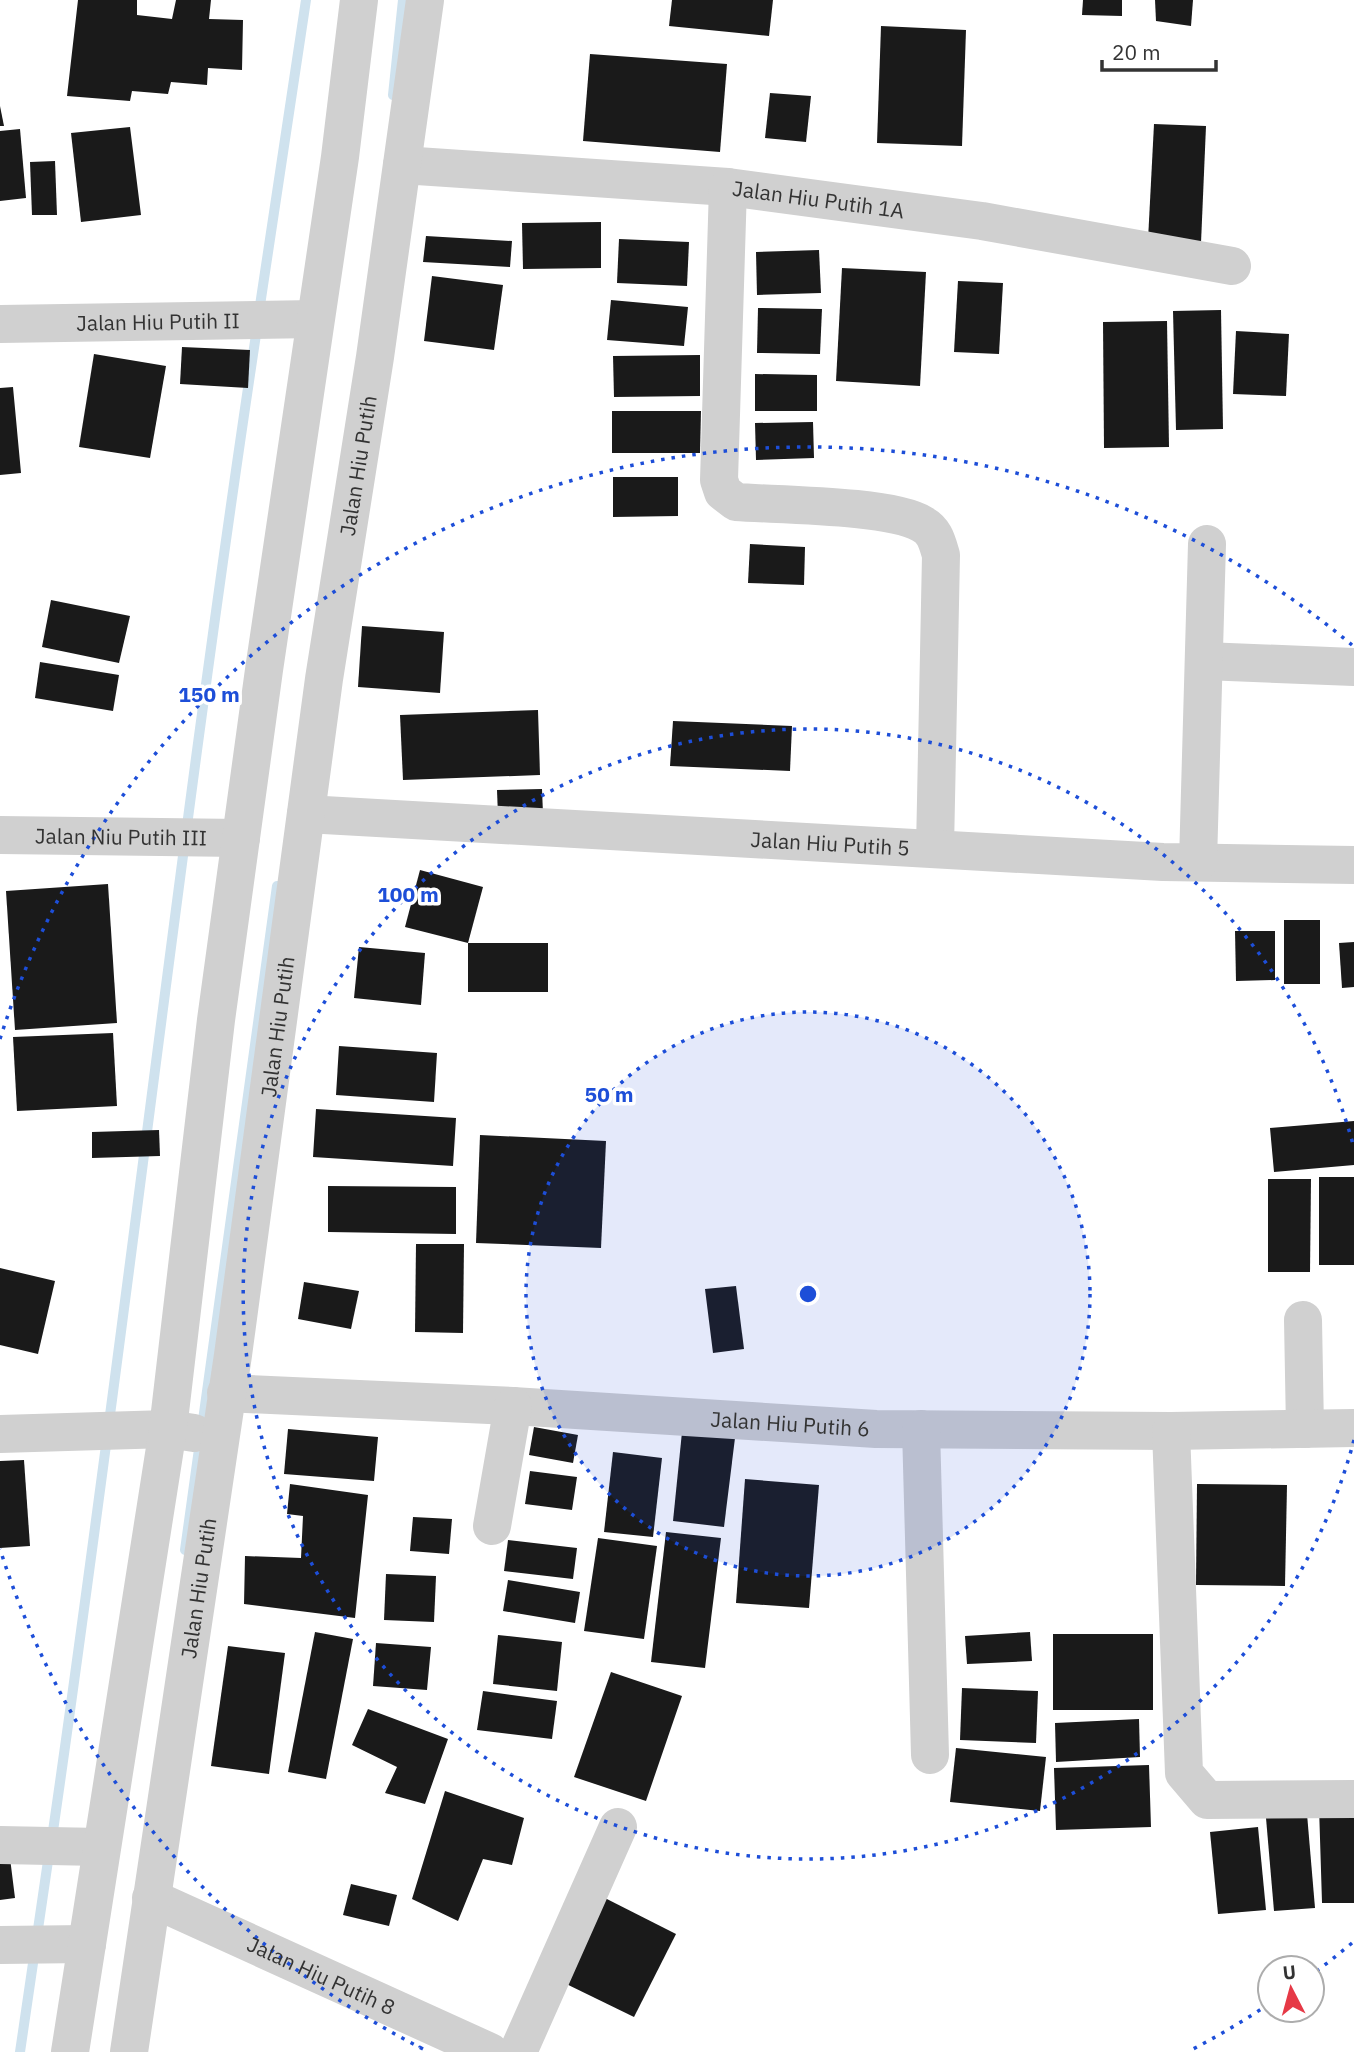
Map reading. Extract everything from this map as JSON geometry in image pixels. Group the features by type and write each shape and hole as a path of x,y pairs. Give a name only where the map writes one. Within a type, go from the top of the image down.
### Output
{"street":[{"path":"70,2052 100,1847 168,1429 216,1020 340,157 359,0"},
{"name":"Jalan Hiu Putih","path":"129,2052 220,1437 306,814 425,0"},
{"name":"Jalan Hiu Putih 1A","path":"402,164 728,187 982,221 1233,266"},
{"path":"728,187 719,480 723,492 736,502 892,513 922,524 935,536 941,555 935,849"},
{"name":"Jalan Hiu Putih II","path":"0,324 315,319"},
{"path":"1198,862 1207,544"},
{"path":"1204,661 1354,667"},
{"name":"Jalan Hiu Putih 5","path":"306,814 1198,862 1354,865"},
{"name":"Jalan Niu Putih III","path":"0,835 241,838"},
{"path":"1303,1320 1305,1429"},
{"name":"Jalan Hiu Putih 6","path":"226,1393 921,1429 1171,1431 1354,1428"},
{"path":"492,1526 513,1406"},
{"path":"0,1434 168,1429 220,1437"},
{"path":"921,1429 930,1755"},
{"path":"1171,1431 1184,1773 1207,1800 1354,1799"},
{"path":"518,2052 618,1827"},
{"path":"0,1845 100,1847"},
{"name":"Jalan Hiu Putih 8","path":"151,1898 490,2052"},
{"path":"0,1945 87,1944"}],"building":[{"path":"78,0 137,0 137,15 172,19 176,0 211,0 209,19 243,20 242,70 208,68 207,85 171,82 168,94 132,91 130,101 67,96"},
{"path":"672,0 773,0 769,36 669,26"},
{"path":"1083,0 1122,0 1122,16 1082,15"},
{"path":"1155,0 1193,0 1191,26 1156,21"},
{"path":"881,26 966,30 962,146 877,143"},
{"path":"590,54 727,64 720,152 583,141"},
{"path":"770,93 811,96 806,142 765,138"},
{"path":"0,106 4,126 0,126"},
{"path":"1154,124 1206,126 1201,243 1148,240"},
{"path":"130,127 141,215 81,222 71,133"},
{"path":"20,129 26,198 0,201 0,131"},
{"path":"55,161 57,215 32,215 30,162"},
{"path":"601,222 601,268 523,269 522,223"},
{"path":"426,236 512,241 510,267 423,262"},
{"path":"619,239 689,242 687,286 617,283"},
{"path":"819,250 821,293 757,295 756,252"},
{"path":"842,268 926,272 920,386 836,381"},
{"path":"432,276 503,285 494,350 424,341"},
{"path":"958,281 1003,283 999,354 954,352"},
{"path":"611,300 688,307 684,346 607,340"},
{"path":"758,308 822,309 820,354 757,353"},
{"path":"1221,310 1223,429 1176,430 1173,311"},
{"path":"1167,321 1169,447 1104,448 1103,322"},
{"path":"1236,331 1289,334 1286,396 1233,394"},
{"path":"182,347 250,350 248,388 180,384"},
{"path":"94,354 166,366 150,458 79,447"},
{"path":"700,355 700,396 614,397 613,356"},
{"path":"755,374 817,375 817,411 755,411"},
{"path":"13,387 21,473 0,475 0,388"},
{"path":"612,411 701,411 700,453 612,453"},
{"path":"813,422 814,458 756,460 755,423"},
{"path":"613,477 678,477 678,516 613,517"},
{"path":"750,544 805,547 804,585 748,583"},
{"path":"51,600 130,616 119,663 42,647"},
{"path":"362,626 444,632 440,693 358,687"},
{"path":"40,662 119,675 113,711 35,698"},
{"path":"538,710 540,775 403,780 400,715"},
{"path":"673,721 792,726 790,771 670,766"},
{"path":"542,789 543,814 498,816 497,790"},
{"path":"420,870 483,887 468,943 405,927"},
{"path":"108,884 117,1023 15,1030 6,891"},
{"path":"1284,920 1320,920 1320,984 1284,984"},
{"path":"1235,931 1275,931 1275,980 1236,981"},
{"path":"1354,942 1354,987 1342,988 1339,943"},
{"path":"468,943 548,943 548,992 468,992"},
{"path":"359,947 425,953 421,1005 354,998"},
{"path":"113,1033 117,1106 17,1111 13,1037"},
{"path":"339,1046 437,1053 434,1102 336,1095"},
{"path":"316,1109 456,1118 453,1166 313,1157"},
{"path":"1354,1121 1354,1165 1274,1172 1270,1128"},
{"path":"159,1130 160,1156 92,1158 92,1132"},
{"path":"480,1135 606,1141 601,1248 476,1243"},
{"path":"1319,1177 1354,1177 1354,1265 1319,1265"},
{"path":"1268,1179 1311,1179 1310,1272 1268,1272"},
{"path":"328,1186 456,1187 456,1234 328,1232"},
{"path":"416,1244 464,1244 463,1333 415,1332"},
{"path":"0,1268 55,1281 38,1354 0,1345"},
{"path":"304,1282 359,1291 351,1329 298,1319"},
{"path":"736,1286 744,1349 713,1353 705,1289"},
{"path":"534,1427 578,1435 573,1463 529,1455"},
{"path":"288,1429 378,1437 374,1481 284,1474"},
{"path":"682,1432 735,1438 724,1527 673,1521"},
{"path":"613,1452 662,1458 653,1537 604,1532"},
{"path":"24,1460 30,1546 0,1548 0,1461"},
{"path":"530,1471 577,1477 572,1510 525,1504"},
{"path":"745,1479 819,1485 809,1608 736,1603"},
{"path":"290,1484 368,1495 355,1618 244,1604 245,1556 301,1558 303,1516 287,1514"},
{"path":"1197,1484 1287,1485 1285,1586 1196,1585"},
{"path":"413,1517 452,1519 449,1554 410,1551"},
{"path":"666,1532 721,1538 705,1668 651,1662"},
{"path":"598,1538 657,1546 644,1639 584,1631"},
{"path":"508,1540 577,1548 573,1579 504,1571"},
{"path":"386,1574 436,1576 434,1622 384,1620"},
{"path":"508,1580 580,1592 575,1623 503,1611"},
{"path":"315,1632 353,1639 326,1779 288,1772"},
{"path":"1030,1632 1032,1661 967,1664 965,1636"},
{"path":"1053,1634 1153,1634 1153,1710 1053,1710"},
{"path":"498,1635 562,1642 557,1691 493,1684"},
{"path":"376,1643 431,1647 427,1690 373,1686"},
{"path":"228,1646 285,1653 269,1774 211,1766"},
{"path":"611,1672 682,1696 646,1801 574,1777"},
{"path":"962,1688 1038,1691 1036,1743 960,1740"},
{"path":"483,1691 557,1701 552,1739 477,1730"},
{"path":"368,1709 448,1739 425,1804 385,1793 397,1767 352,1745"},
{"path":"1139,1719 1140,1757 1056,1762 1055,1723"},
{"path":"956,1748 1046,1757 1040,1811 950,1802"},
{"path":"1149,1765 1151,1827 1056,1830 1054,1768"},
{"path":"445,1791 524,1818 512,1865 483,1859 458,1921 412,1899"},
{"path":"1354,1806 1354,1903 1322,1903 1319,1807"},
{"path":"1307,1814 1315,1908 1274,1911 1266,1818"},
{"path":"1258,1827 1266,1910 1218,1914 1210,1832"},
{"path":"9,1850 15,1898 0,1900 0,1852"},
{"path":"351,1884 397,1895 389,1926 343,1915"},
{"path":"597,1894 676,1934 634,2017 554,1978"}],"waterway":[{"path":"259,312 306,0"},
{"path":"393,95 403,0"},
{"path":"52,1838 203,705 257,328"},
{"path":"185,1550 277,886"},
{"path":"20,2052 49,1854"}]}
